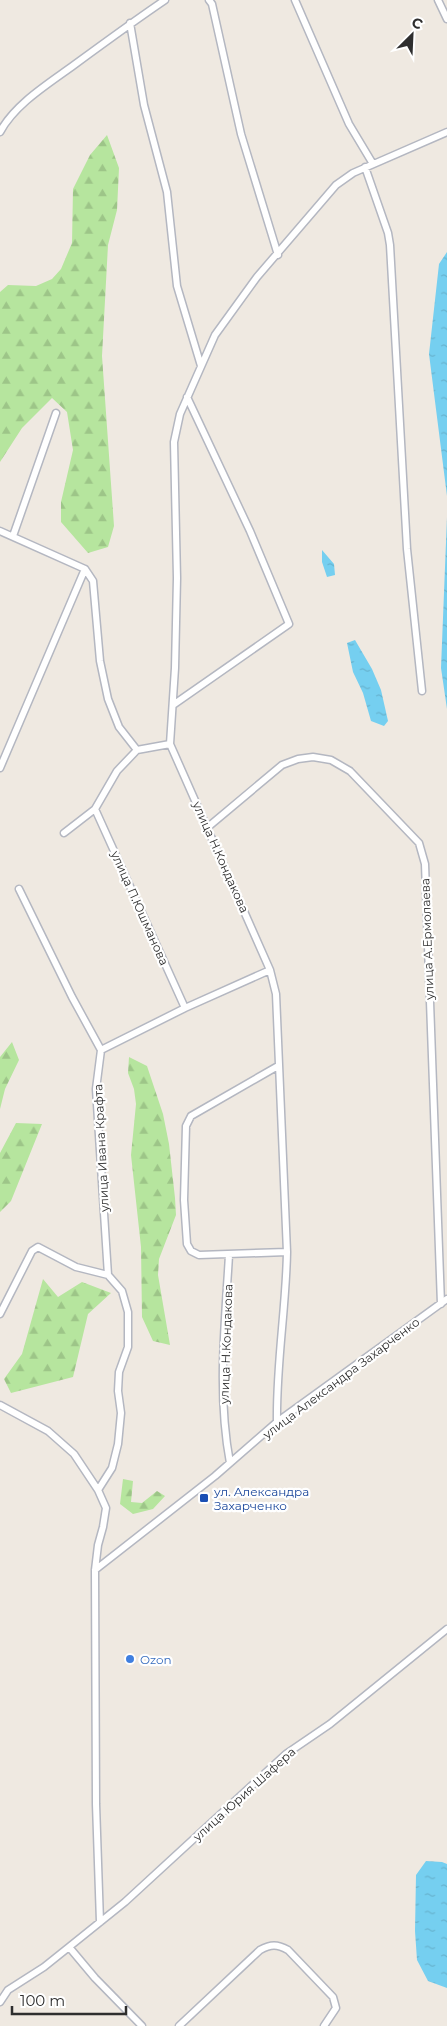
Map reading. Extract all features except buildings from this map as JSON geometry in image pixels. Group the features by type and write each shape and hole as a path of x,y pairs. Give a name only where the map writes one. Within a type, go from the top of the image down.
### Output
{"street":[{"path":"0,132 4,125 26,102 130,23 165,0"},
{"path":"209,0 212,4 242,134 278,255"},
{"path":"295,0 349,124 373,164"},
{"path":"438,0 447,19"},
{"path":"130,23 144,105 167,192 177,286 200,366"},
{"path":"64,833 95,809 117,771 137,750 170,744 177,578 174,442 180,414 215,335 240,298 336,184 365,167 447,132"},
{"path":"365,167 390,245 407,549 422,691"},
{"path":"173,705 289,624 250,531 187,397"},
{"path":"13,536 56,413"},
{"path":"0,531 85,568 93,581 100,661 108,699 119,727 137,750"},
{"path":"0,768 85,568"},
{"name":"улица Н.Кондакова","path":"170,744 270,970 276,994 287,1252 287,1278 276,1388 277,1422"},
{"name":"улица А.Ермолаева","path":"208,827 282,765 298,759 313,757 331,760 350,771 419,843 425,864 441,1304"},
{"name":"улица П.Юшманова","path":"95,809 185,1008"},
{"path":"19,889 72,997 101,1050 185,1008 270,970"},
{"name":"улица Ивана Крафта","path":"101,1050 96,1090 108,1275"},
{"path":"278,1066 191,1116 186,1126 184,1200 187,1244 191,1251 199,1255 287,1252"},
{"path":"0,1314 32,1251 38,1248 46,1250 76,1267 108,1275 122,1292 128,1312 128,1347 119,1372 118,1391 121,1413 118,1444 112,1468 98,1490"},
{"name":"улица Н.Кондакова","path":"229,1255 222,1382 225,1434 230,1462"},
{"name":"улица Александра Захарченко","path":"95,1570 150,1529 277,1422 447,1298"},
{"path":"0,1404 48,1431 74,1454 98,1490 106,1508 95,1570 96,1804 100,1922"},
{"name":"улица Юрия Шафера","path":"0,2002 8,1990 44,1967 132,1896 286,1754 330,1724 447,1629"},
{"path":"179,2026 260,1950 270,1945 280,1945 288,1950 333,1997 336,2008 324,2026"},
{"path":"69,1947 95,1978 142,2026"}],"green space":[{"path":"107,135 119,168 117,210 108,245 102,356 114,526 108,547 88,553 61,522 61,502 73,450 67,412 52,398 22,428 0,462 0,292 8,285 36,286 52,279 61,269 72,243 73,189 90,155"},
{"path":"12,1042 19,1060 5,1089 0,1109 0,1057"},
{"path":"129,1057 147,1066 163,1114 169,1144 176,1215 159,1259 158,1275 170,1345 153,1341 142,1317 141,1247 131,1155 136,1104 134,1089 128,1073"},
{"path":"16,1123 42,1124 11,1201 0,1212 0,1153"},
{"path":"43,1279 58,1297 82,1282 111,1293 88,1314 73,1377 11,1393 4,1379 22,1354"},
{"path":"123,1479 133,1481 131,1502 142,1503 157,1491 165,1496 153,1509 133,1514 120,1504"}],"water":[{"path":"447,252 447,496 429,354 439,264"},
{"path":"447,517 447,709 441,668"},
{"path":"322,550 334,564 335,575 327,577 322,562"},
{"path":"355,640 372,669 381,690 388,721 384,726 371,721 363,693 353,672 347,643"},
{"path":"426,1861 447,1864 447,1988 428,1981 417,1960 415,1931 416,1875"}],"place":[{"name":"ул. Александра Захарченко","path":"204,1498"},
{"name":"Ozon","path":"130,1659"}]}
